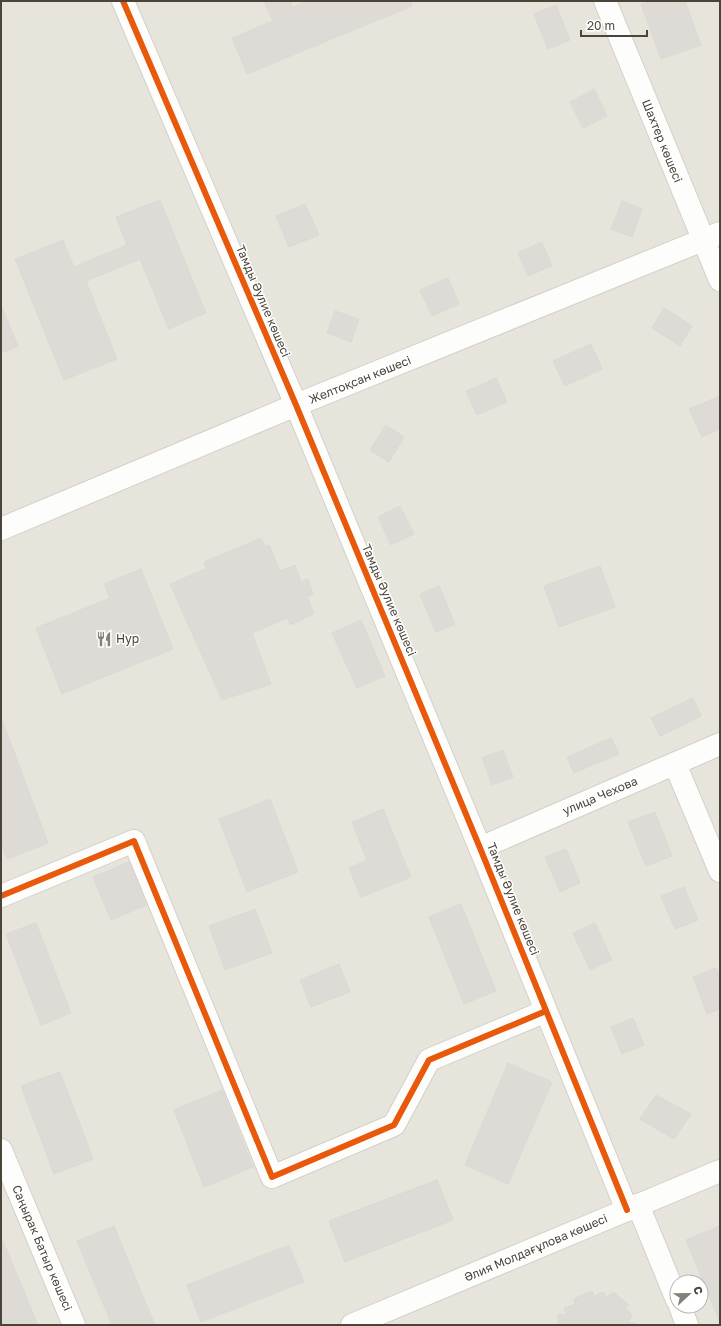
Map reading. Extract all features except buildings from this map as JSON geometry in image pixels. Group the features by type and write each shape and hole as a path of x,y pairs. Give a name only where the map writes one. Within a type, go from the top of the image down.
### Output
{"street":[{"name":"Тамды Әулие көшесі","path":"123,1 296,406 480,848 546,1011 632,1208 669,1284"},
{"name":"Шахтер көшесі","path":"604,1 712,237 720,280"},
{"name":"Желтоқсан көшесі","path":"1,529 296,406 712,237"},
{"name":"улица Чехова","path":"480,848 720,744"},
{"path":"675,764 720,871"},
{"path":"1,896 134,841 272,1177 394,1125 429,1060 546,1011"},
{"name":"Саңырак Батыр көшесі","path":"1,1150 74,1325"},
{"name":"Әлия Молдағұлова көшесі","path":"352,1325 720,1171"},
{"path":"683,1314 687,1325"}],"shaded area":[{"path":"1,1 720,1 720,1325 1,1325"}],"cycle path":[{"path":"123,1 296,405 480,848 627,1210"},
{"path":"1,896 134,841 272,1177 394,1125 429,1060 546,1011"}],"place":[{"name":"Нур","path":"104,639"}]}
